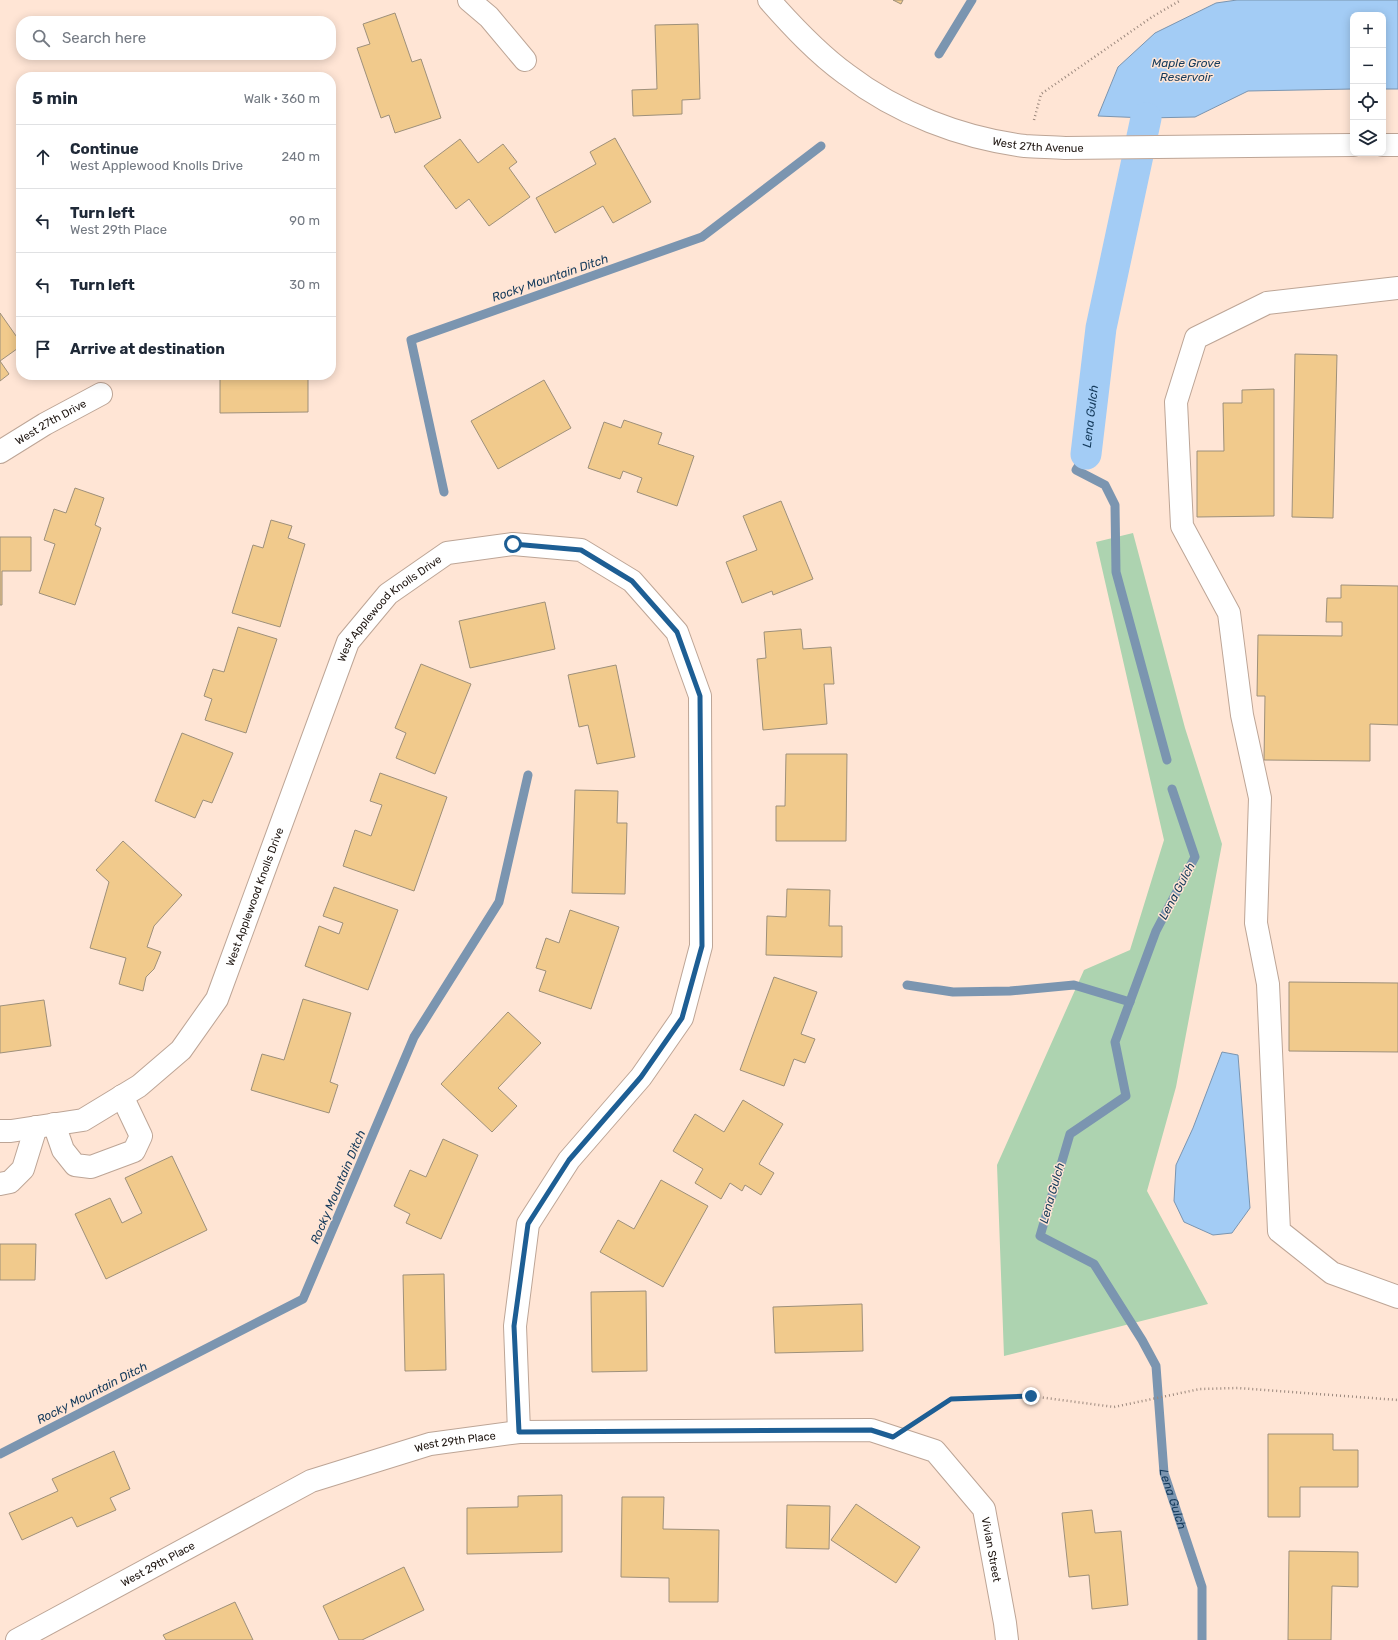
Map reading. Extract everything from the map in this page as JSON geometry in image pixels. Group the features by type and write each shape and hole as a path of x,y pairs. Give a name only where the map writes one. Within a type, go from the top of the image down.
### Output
{"street":[{"path":"469,0 489,17 525,60"},
{"name":"West 27th Avenue","path":"769,0 790,24 819,52 846,74 878,95 914,114 946,128 996,141 1026,146 1065,148 1350,146"},
{"path":"1386,145 1398,145"},
{"path":"1398,288 1267,304 1196,338 1176,402 1182,526 1229,613 1242,715 1260,798 1256,923 1268,984 1279,1231 1332,1273 1398,1297"},
{"name":"West 27th Drive","path":"0,452 45,424 101,394"},
{"name":"West Applewood Knolls Drive","path":"0,1131 83,1120 139,1086 181,1050 217,999 348,642 388,594 447,554 513,544 581,550 632,581 677,632 700,696 702,946 682,1018 641,1077 569,1160 528,1224 514,1326 519,1432"},
{"path":"0,1184 10,1182 23,1169 45,1126 75,1165 91,1167 134,1151 141,1136 122,1096"},
{"name":"West 29th Place","path":"17,1640 311,1481 430,1444 519,1432 871,1430 935,1451"},
{"name":"Vivian Street","path":"935,1451 984,1509 1007,1640"}],"path":[{"path":"1026,146 1041,94 1152,17 1181,0"},
{"path":"893,1437 951,1399 1031,1396 1114,1406 1200,1389 1238,1388 1398,1400"}],"green space":[{"path":"1133,533 1185,728 1222,844 1176,1087 1147,1191 1208,1304 1004,1356 997,1165 1084,970 1130,950 1164,840 1096,542"}],"water":[{"name":"Maple Grove Reservoir","path":"1237,0 1398,0 1398,89 1386,89 1386,12 1350,12 1350,89 1248,91 1195,117 1146,118 1098,116 1118,67 1155,33 1216,3"},
{"path":"1222,1052 1238,1055 1250,1208 1232,1233 1213,1235 1184,1222 1174,1201 1176,1165 1193,1128"}],"building":[{"path":"893,0 903,0 901,4"},
{"path":"395,13 412,62 421,59 441,118 395,133 389,115 381,118 357,48 370,44 363,24"},
{"path":"698,24 700,99 682,100 682,114 633,116 632,90 657,89 655,25"},
{"path":"615,138 651,202 613,223 603,206 555,233 536,198 596,164 590,152"},
{"path":"460,139 478,163 503,144 517,162 509,168 530,197 489,226 469,199 456,209 424,166"},
{"path":"0,313 16,336 16,350 0,361"},
{"path":"1295,354 1337,355 1333,518 1292,517"},
{"path":"0,361 9,374 0,381"},
{"path":"220,380 308,380 308,412 220,413"},
{"path":"544,380 571,428 498,469 471,421"},
{"path":"1274,389 1274,516 1197,517 1197,451 1224,451 1223,403 1242,403 1242,390"},
{"path":"624,420 662,433 658,444 694,456 677,506 637,492 642,478 623,471 620,479 588,468 604,422 621,428"},
{"path":"75,488 104,498 95,525 101,528 75,605 39,593 55,544 44,540 54,509 66,513"},
{"path":"781,501 813,579 773,595 772,591 742,603 726,562 757,550 743,516"},
{"path":"271,520 292,526 288,538 305,544 280,627 232,613 253,545 263,548"},
{"path":"0,537 31,537 31,571 2,571 2,605 0,605"},
{"path":"1341,585 1398,586 1398,725 1370,724 1370,761 1264,760 1265,696 1257,696 1258,635 1342,636 1342,622 1326,622 1327,598 1341,598"},
{"path":"545,602 555,649 470,668 459,621"},
{"path":"238,627 277,639 246,733 205,720 212,699 204,696 213,669 224,672"},
{"path":"801,629 803,649 831,647 834,684 824,684 827,724 763,730 757,659 766,658 764,632"},
{"path":"421,664 471,684 435,774 396,758 406,733 395,728"},
{"path":"616,665 635,757 597,764 588,725 579,727 568,675"},
{"path":"182,733 233,753 212,803 203,800 195,818 155,801"},
{"path":"786,754 847,754 846,841 776,841 776,806 785,806"},
{"path":"380,773 447,797 414,891 343,866 355,830 371,836 382,805 370,801"},
{"path":"575,790 618,791 617,823 627,823 625,894 572,893"},
{"path":"123,841 182,895 154,926 147,947 161,952 154,969 146,977 143,991 119,984 126,958 90,948 109,882 96,870"},
{"path":"334,887 398,910 368,990 305,966 319,926 339,934 343,923 323,916"},
{"path":"787,889 830,890 829,926 842,926 842,957 766,955 767,916 786,917"},
{"path":"570,910 619,927 591,1009 539,991 546,971 536,968 546,938 559,943"},
{"path":"774,977 817,992 801,1034 815,1039 805,1063 794,1059 784,1086 740,1070"},
{"path":"1289,982 1398,983 1398,1052 1289,1051"},
{"path":"303,999 351,1013 330,1082 338,1085 329,1113 251,1090 262,1054 284,1060"},
{"path":"44,1000 51,1046 0,1053 0,1006"},
{"path":"508,1012 541,1043 498,1088 517,1106 492,1132 441,1084"},
{"path":"743,1100 783,1124 759,1164 774,1173 761,1195 745,1185 742,1191 730,1183 721,1199 695,1183 703,1169 673,1151 695,1114 724,1132"},
{"path":"443,1139 478,1155 441,1239 406,1223 410,1214 394,1206 410,1170 426,1177"},
{"path":"172,1156 207,1230 106,1279 75,1214 110,1198 122,1223 142,1213 125,1178"},
{"path":"661,1180 708,1206 663,1287 600,1252 618,1220 634,1229"},
{"path":"0,1244 36,1244 35,1280 0,1280"},
{"path":"444,1274 446,1370 405,1371 403,1275"},
{"path":"646,1291 647,1371 592,1372 591,1292"},
{"path":"862,1304 863,1351 775,1353 773,1307"},
{"path":"1268,1434 1333,1434 1333,1450 1358,1450 1358,1487 1300,1487 1300,1517 1268,1517"},
{"path":"114,1451 130,1489 110,1498 116,1510 77,1527 72,1517 22,1540 9,1513 58,1491 52,1479"},
{"path":"562,1495 562,1552 467,1554 467,1508 518,1507 518,1496"},
{"path":"622,1497 664,1497 663,1529 719,1530 718,1602 669,1602 669,1578 621,1577"},
{"path":"856,1504 920,1547 896,1583 831,1540"},
{"path":"787,1505 830,1506 829,1549 786,1548"},
{"path":"1092,1510 1095,1533 1121,1531 1128,1605 1092,1609 1089,1575 1069,1577 1062,1513"},
{"path":"1289,1551 1358,1552 1358,1587 1332,1586 1331,1640 1288,1640"},
{"path":"404,1567 424,1610 362,1640 339,1640 323,1606"},
{"path":"235,1602 253,1640 166,1640 163,1635"}],"waterway":[{"name":"Rocky Mountain Ditch","path":"939,54 972,0"},
{"name":"Lena Gulch","path":"1086,454 1101,328 1146,118"},
{"name":"Rocky Mountain Ditch","path":"444,492 411,340 702,237 821,146"},
{"name":"Lena Gulch","path":"1086,454 1076,470 1105,485 1115,505 1116,572 1167,760"},
{"name":"Rocky Mountain Ditch","path":"0,1454 303,1299 414,1037 499,902 528,775"},
{"name":"Lena Gulch","path":"1172,789 1195,857 1156,931 1115,1042 1126,1096 1070,1134 1040,1236 1094,1264 1142,1340 1156,1366 1164,1473 1202,1587 1202,1640"},
{"path":"907,985 953,992 1010,991 1074,985 1130,1002"}],"route":[{"path":"513,544 581,550 632,581 677,632 700,696 702,946 682,1018 641,1077 569,1160 528,1224 514,1326 519,1432 871,1430 893,1437 951,1399 1031,1396"}]}
